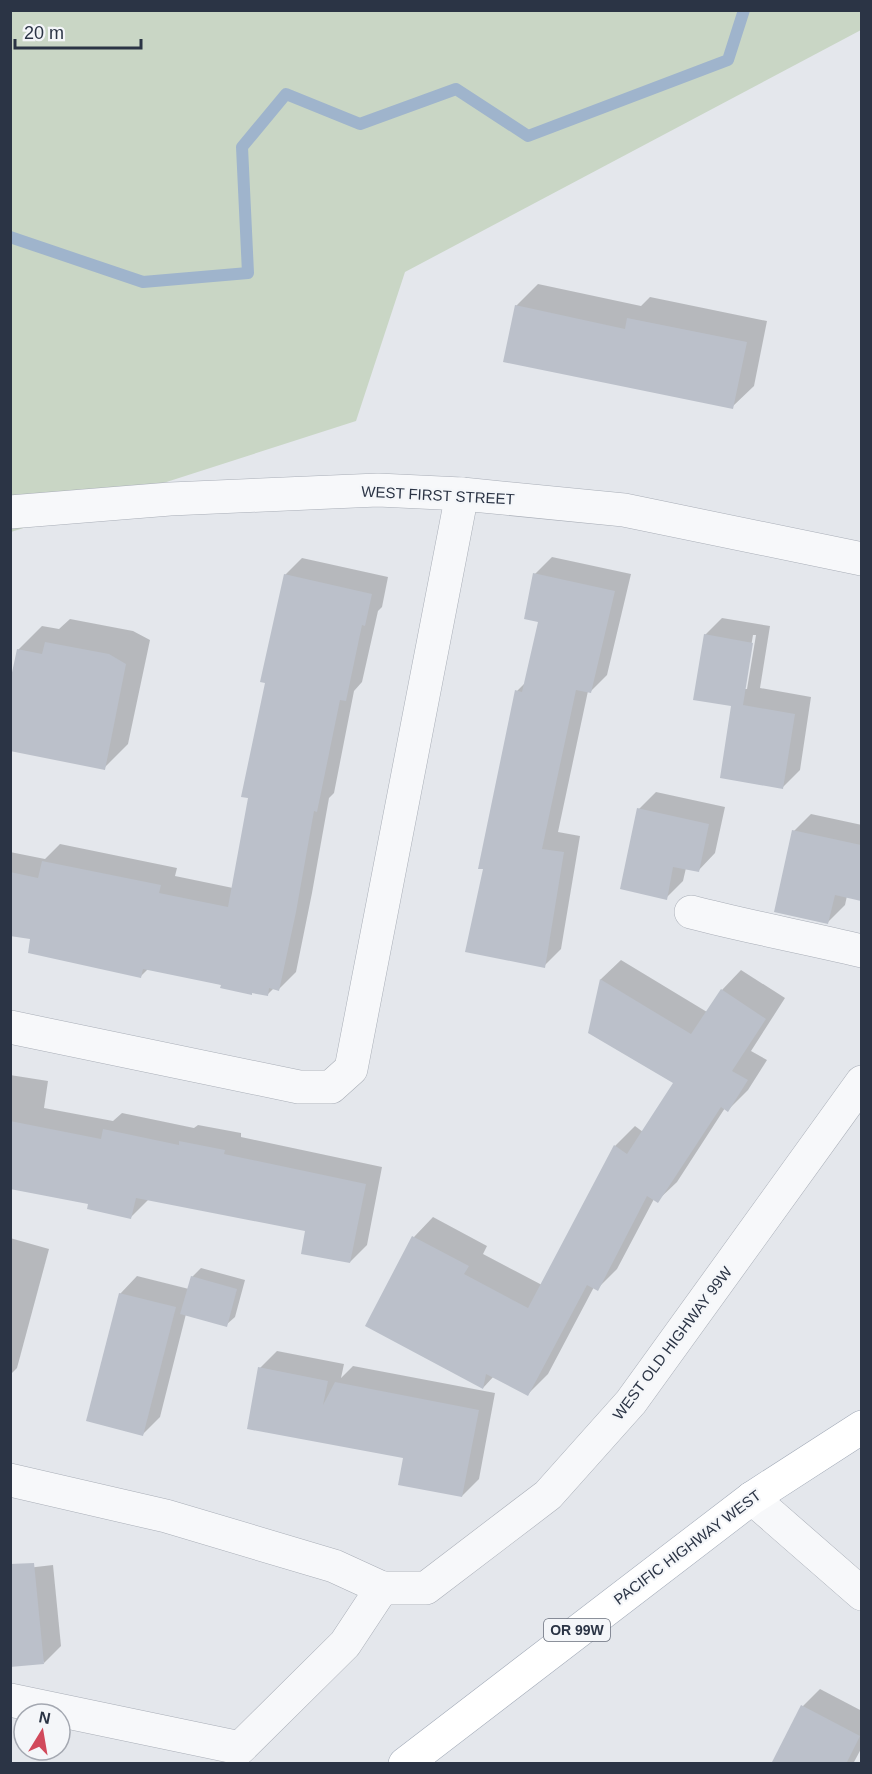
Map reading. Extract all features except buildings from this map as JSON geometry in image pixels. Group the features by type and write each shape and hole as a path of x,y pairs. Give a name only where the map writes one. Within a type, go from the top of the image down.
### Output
{"main road":[{"name":"PACIFIC HIGHWAY WEST","path":"405,1764 752,1498 861,1427"}],"street":[{"name":"WEST FIRST STREET","path":"10,512 170,499 378,490 462,494 624,510 861,559"},
{"path":"10,1027 299,1087 331,1087 351,1069 462,494"},
{"path":"691,912 861,951"},
{"name":"WEST OLD HIGHWAY 99W","path":"382,1588 426,1588 548,1495 631,1402 861,1082"},
{"path":"10,1480 166,1516 334,1566 382,1588 345,1644 240,1748 10,1700"},
{"path":"752,1498 861,1594"}],"green space":[{"path":"11,11 861,11 861,30 405,272 356,421 11,532"}],"waterway":[{"path":"10,237 143,282 248,273 242,147 286,94 360,124 456,89 528,136 728,60 744,10"}]}
